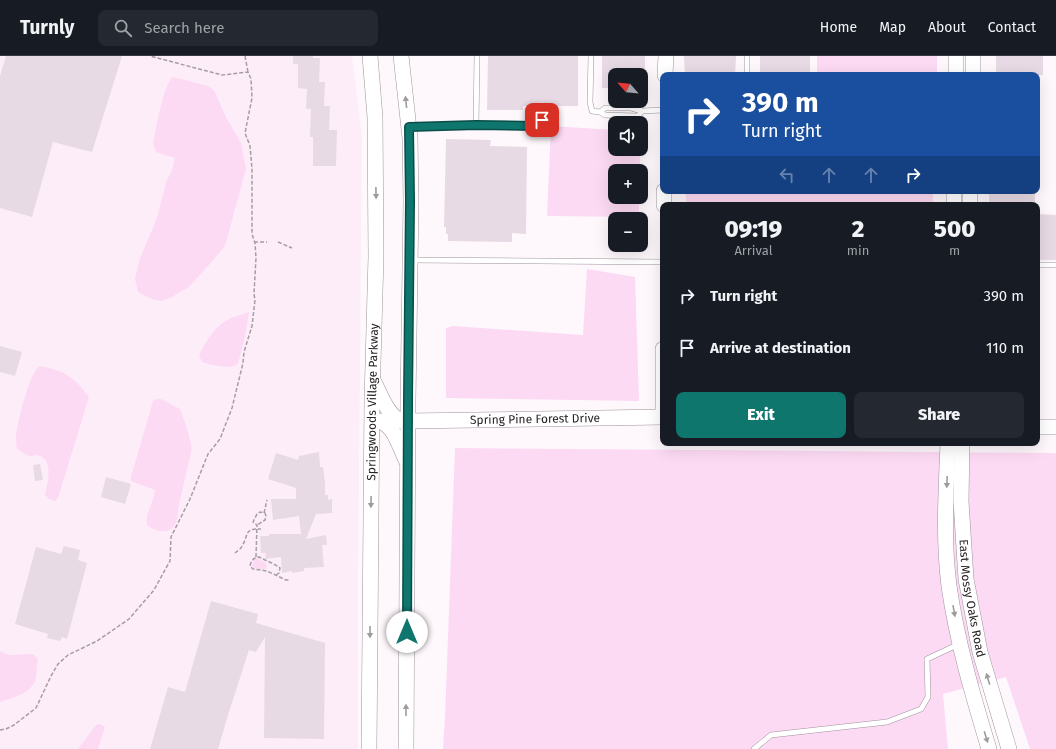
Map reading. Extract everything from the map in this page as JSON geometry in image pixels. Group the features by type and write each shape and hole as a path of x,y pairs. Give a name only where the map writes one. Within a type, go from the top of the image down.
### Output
{"main road":[{"name":"Springwoods Village Parkway","path":"369,749 376,240 375,117 370,56"},
{"path":"401,56 409,127 410,201 410,260 404,420 408,465 406,749"},
{"path":"665,72 666,56"},
{"path":"956,56 956,72"},
{"path":"973,56 973,72"},
{"path":"373,379 394,417 404,420"},
{"name":"Spring Pine Forest Drive","path":"404,420 660,417"},
{"path":"380,420 388,424 393,431 408,465"},
{"path":"1040,427 1056,427"},
{"name":"East Mossy Oaks Road","path":"948,446 945,529 949,586 960,644 989,749"},
{"name":"East Mossy Oaks Road","path":"962,446 961,501 966,579 980,652 1009,749"},
{"path":"960,644 978,640"}],"lane":[{"path":"476,125 477,56"},
{"path":"591,56 590,102 592,111 600,112 605,115 636,116 642,111"},
{"path":"747,56 747,72"},
{"path":"409,127 476,125 534,126 539,124 542,120 542,106"},
{"path":"600,112 605,108 631,108 642,111 660,110"},
{"path":"410,260 660,262"},
{"path":"1040,265 1056,265"},
{"path":"754,749 771,734 887,722 921,709 928,696 927,659 960,644"}],"path":[{"path":"150,56 222,75 248,72"},
{"path":"0,730 14,725 28,716 36,708 58,664 68,655 97,641 129,619 154,590 170,561 171,537 190,499 208,454 220,439 233,404 243,363 244,352 252,326 255,300 256,258 252,234 252,169 250,146 245,133 252,98 251,80 245,56"},
{"path":"254,242 267,242"},
{"path":"278,242 292,248"},
{"path":"257,525 266,519 264,513 268,500"},
{"path":"264,513 260,512 254,518 253,522 257,525 256,557 253,559 250,566 252,569 267,571 289,580"},
{"path":"235,553 243,546 244,539 249,532 257,528 261,528"},
{"path":"256,557 259,557 280,568 276,575"}],"shaded area":[{"path":"0,56 352,56 362,137 358,749 0,749"},
{"path":"817,56 937,56 937,72 817,72"},
{"path":"173,77 208,86 214,90 226,117 241,143 246,169 225,246 189,287 172,297 161,301 152,299 138,292 135,279 140,258 157,218 166,182 172,170 175,158 156,152 153,144 163,98 169,81"},
{"path":"551,126 608,130 608,156 640,156 640,164 608,164 608,204 639,204 639,212 608,212 608,217 547,216"},
{"path":"686,194 933,194 933,202 686,202"},
{"path":"587,269 635,277 639,401 446,398 446,328 453,326 583,335"},
{"path":"249,312 245,337 238,364 235,366 225,367 202,362 199,355 208,339 216,329 225,321"},
{"path":"40,366 62,372 73,379 89,397 58,498 55,501 49,499 45,495 48,478 48,466 46,461 43,457 37,455 29,456 25,454 17,449 16,445 16,436 21,410 32,377"},
{"path":"156,399 161,399 180,409 192,448 178,509 177,520 172,528 164,531 155,530 147,525 147,516 155,490 131,481 153,401"},
{"path":"455,448 1056,453 1056,749 1030,749 1006,677 943,694 948,749 443,749"},
{"path":"258,558 267,564 266,569 253,568 252,565 255,559"},
{"path":"0,651 9,655 33,654 38,659 36,678 31,688 10,699 0,702"},
{"path":"100,724 105,727 98,749 78,749 96,725"}],"building":[{"path":"6,56 122,56 92,152 53,142 32,217 0,208 0,76"},
{"path":"293,56 313,56 313,58 320,58 319,82 325,82 324,106 330,106 329,130 337,130 336,166 313,166 313,137 310,137 311,109 306,109 307,89 298,88 298,64 293,64"},
{"path":"488,56 578,56 578,106 546,106 542,102 538,106 523,106 523,110 487,110"},
{"path":"602,56 645,56 645,68 608,68 608,88 602,88"},
{"path":"684,56 736,56 735,72 685,72"},
{"path":"760,56 810,56 810,72 760,72"},
{"path":"996,56 1043,56 1043,75 1040,75 1040,72 996,72"},
{"path":"446,139 491,140 490,146 527,147 526,234 512,233 512,242 448,241 446,227 444,227"},
{"path":"989,194 1035,194 1035,202 989,202"},
{"path":"1040,214 1056,215 1056,260 1040,260"},
{"path":"0,346 22,352 15,376 0,372"},
{"path":"319,452 320,467 323,467 325,495 328,495 328,500 332,499 332,513 316,514 306,539 326,535 327,545 322,545 324,567 304,568 304,571 282,573 281,557 265,559 266,553 261,553 260,536 269,536 269,534 301,534 299,516 273,520 271,499 296,499 296,488 268,479 276,453 298,460 299,456"},
{"path":"40,464 43,480 35,481 33,465"},
{"path":"106,477 131,484 125,504 101,497"},
{"path":"64,546 80,550 78,560 87,563 67,639 62,637 60,641 47,638 48,634 15,624 36,547 61,554"},
{"path":"211,601 258,614 256,623 325,643 324,739 264,738 265,637 256,652 249,650 218,749 150,749 168,687 185,692"}],"route":[{"path":"407,632 410,201 409,127 476,125 534,126 539,124 542,120"}]}
